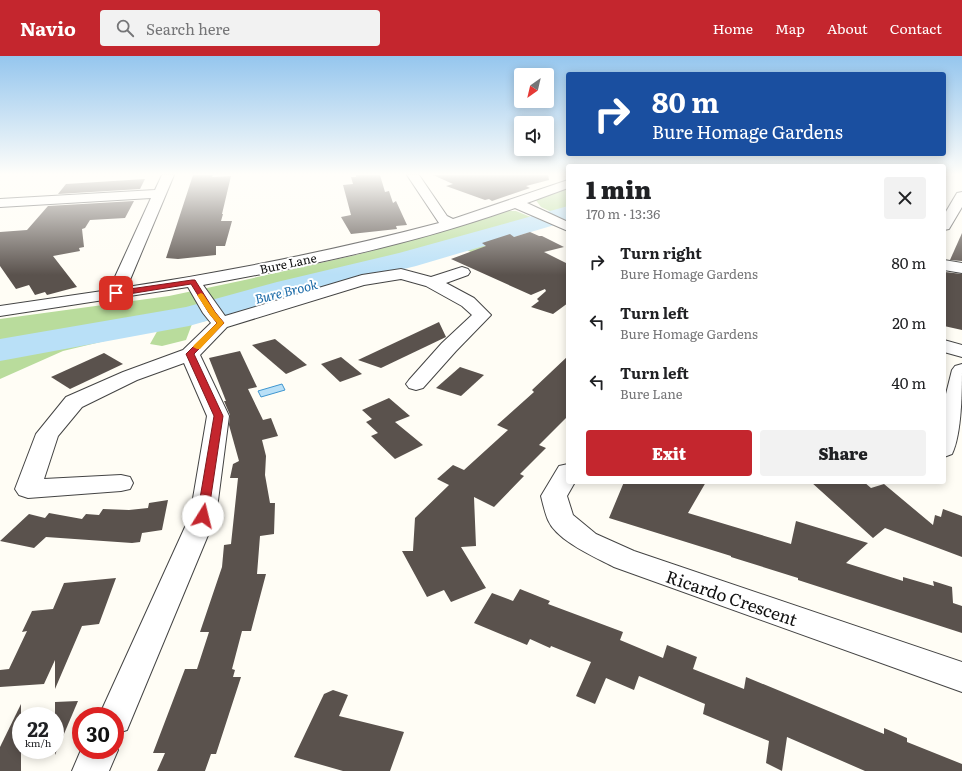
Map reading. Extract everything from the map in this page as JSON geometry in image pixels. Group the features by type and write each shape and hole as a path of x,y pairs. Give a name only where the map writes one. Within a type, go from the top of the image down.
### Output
{"street":[{"path":"116,293 153,208"},
{"path":"435,208 442,219 451,224"},
{"name":"Bure Lane","path":"0,311 228,276 351,250 451,224 499,208"},
{"path":"526,208 566,226"},
{"path":"946,223 955,208"},
{"path":"946,264 962,268"},
{"path":"432,282 462,272"},
{"path":"121,483 28,489 47,434 74,402 130,376 190,354 213,314 362,280 401,274 432,282 468,302 482,315 449,347 417,384"},
{"path":"192,282 213,314"},
{"path":"946,347 962,351"},
{"path":"120,707 203,516 218,416 190,354"},
{"path":"946,440 962,370"},
{"name":"Ricardo Crescent","path":"566,475 554,496 561,520 586,541 624,559 962,677"},
{"path":"90,771 96,759"}],"green space":[{"path":"544,208 566,208 566,211 556,214"},
{"path":"503,211 516,211 543,222 479,243 523,262 490,262 463,248 380,270 246,312 192,324 186,340 162,346 150,344 159,328 63,351 0,379 0,319 169,296 240,281 356,255 468,224"}],"water":[{"path":"282,384 285,390 261,397 258,391"}],"building":[{"path":"46,208 130,208 125,218 90,220 85,228 82,229 84,247 79,248 80,251 53,256 77,287 47,295 45,292 35,295 29,285 16,289 0,266 0,232 27,230"},
{"path":"182,208 223,208 221,221 232,221 225,246 216,246 216,255 178,259 166,258"},
{"path":"349,208 399,208 407,225 396,226 397,229 351,234 341,217 351,215"},
{"path":"530,232 564,247 544,252 566,263 566,304 553,314 531,307 539,301 537,299 546,291 545,289 531,295 451,259 486,246 482,243 510,234 514,237"},
{"path":"962,233 962,261 950,260"},
{"path":"946,272 962,274 962,330 946,326"},
{"path":"439,322 446,337 381,368 358,360"},
{"path":"275,339 307,365 286,374 252,345"},
{"path":"240,351 257,387 248,389 263,420 271,418 278,436 262,440 266,456 265,475 270,503 275,503 274,534 260,536 257,574 266,574 251,631 242,631 232,669 235,670 233,677 241,677 216,754 211,754 205,771 157,771 165,753 153,753 185,669 197,669 209,632 200,632 222,567 224,545 231,544 238,478 230,478 233,464 239,461 229,425 230,415 224,401 226,401 209,358"},
{"path":"104,353 123,364 70,389 51,377"},
{"path":"341,357 362,374 340,382 321,364"},
{"path":"566,358 566,418 539,445 546,448 520,474 524,476 494,507 474,497 476,546 461,547 486,588 451,602 444,590 427,597 402,551 413,551 415,518 449,485 437,479 453,465 464,470 508,430 497,425 534,392 532,390"},
{"path":"460,367 484,375 461,396 436,388"},
{"path":"389,398 410,416 395,422 423,445 395,459 371,436 378,433 366,422 372,419 362,410"},
{"path":"623,484 705,484 688,513 791,544 796,521 868,543 846,563 903,581 903,577 934,586 933,581 952,587 953,603 962,606 962,633 798,580 798,578 731,556 609,518"},
{"path":"813,484 866,484 871,488 884,484 933,525 935,515 941,517 943,509 962,516 962,557 885,528 873,538"},
{"path":"168,500 162,530 142,533 140,542 132,543 46,537 34,548 0,541 29,514 45,518 49,513 82,519 86,514 99,515 103,509 129,510 148,508 149,503"},
{"path":"116,578 99,624 82,626 55,689 55,660 44,684 0,687 0,670 9,669 27,631 22,632 32,611 53,609 64,583"},
{"path":"520,589 550,601 548,604 623,632 620,640 663,658 667,645 697,657 693,669 744,689 746,677 884,734 884,728 907,738 907,742 962,764 962,771 865,771 787,737 782,771 766,763 769,741 703,714 705,704 639,676 634,690 606,678 595,704 576,696 591,662 551,646 550,648 530,639 527,645 474,623 492,593 513,601"},
{"path":"333,690 348,695 339,716 404,732 390,771 343,771 294,757 324,694"},
{"path":"78,701 75,707 72,707 72,715 64,734 64,707 55,707 55,702"},
{"path":"12,722 12,759 21,759 21,771 0,771 0,747"}],"waterway":[{"name":"Bure Brook","path":"0,350 189,316 288,288 406,260 566,214"}],"slow traffic":[{"path":"197,347 221,323 212,313 201,295"}],"route":[{"path":"116,293 192,282 212,313 221,323 190,354 218,416 203,516"}]}
